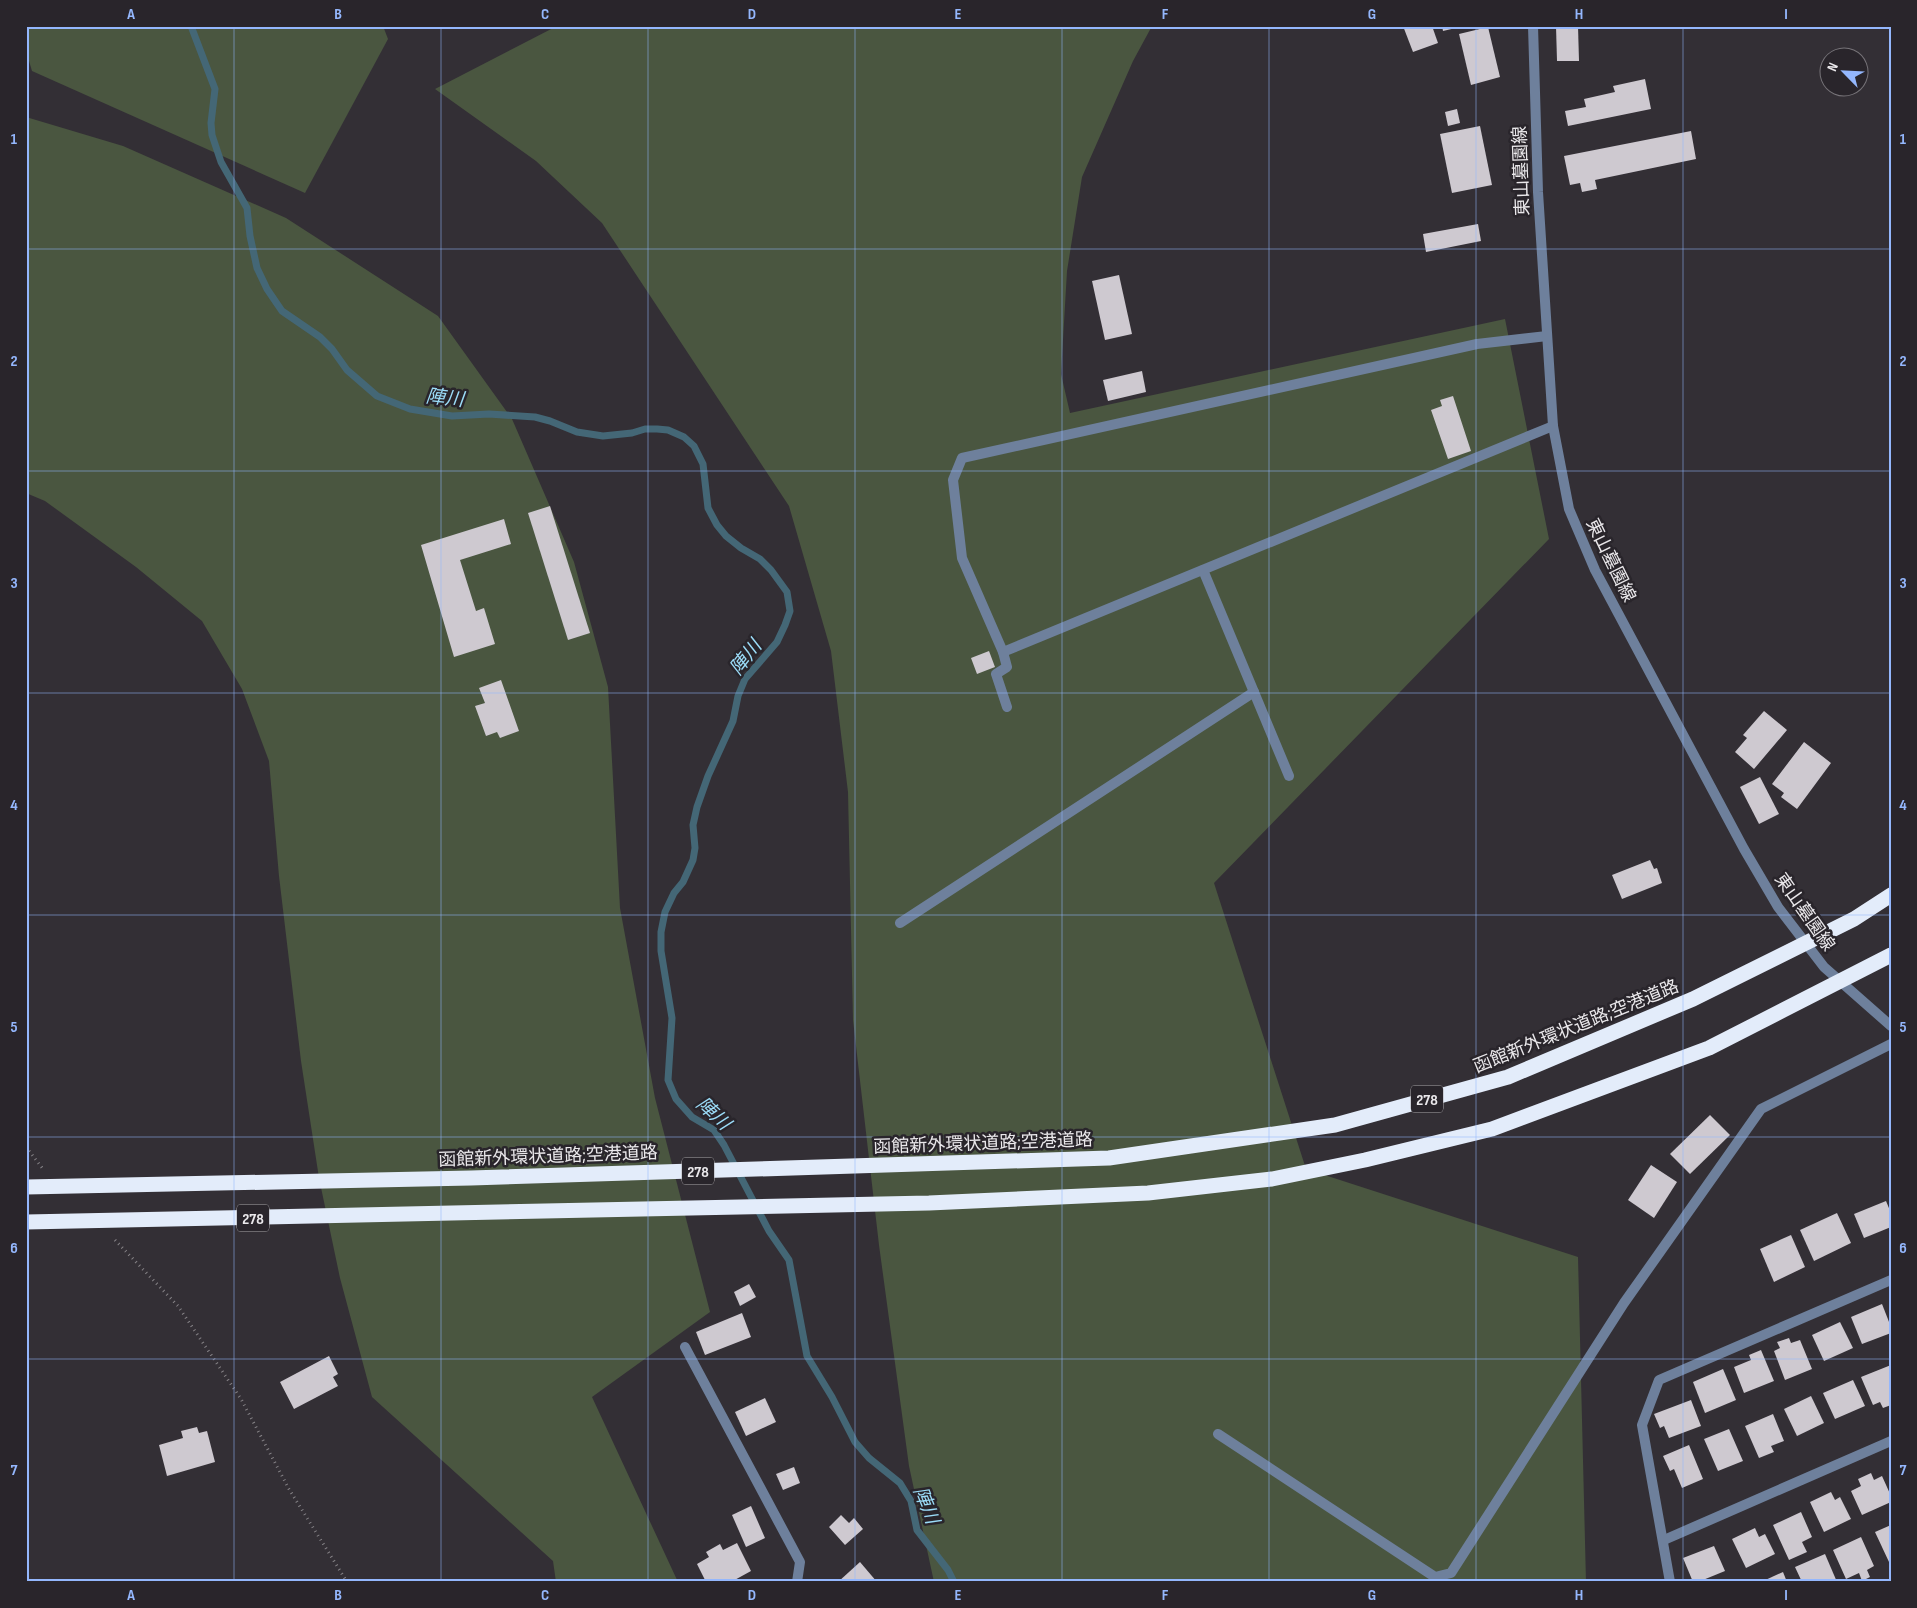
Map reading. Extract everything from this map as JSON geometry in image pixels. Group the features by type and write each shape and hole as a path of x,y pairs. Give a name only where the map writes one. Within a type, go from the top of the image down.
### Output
{"highway":[{"name":"函館新外環状道路;空港道路","path":"26,1187 471,1178 1110,1158 1335,1125 1508,1077 1693,1000 1854,919 1891,895"},
{"name":"278","path":"26,1222 480,1214 929,1203 1148,1193 1272,1179 1365,1160 1492,1129 1709,1048 1891,955"}],"street":[{"name":"東山墓園線","path":"1533,26 1538,192 1546,336 1553,426 1569,510 1595,570 1744,849 1778,906 1824,967 1891,1026"},
{"path":"1007,707 996,674 1007,667 1003,652 962,558 953,480 962,458 1477,344 1546,336"},
{"path":"1003,652 1553,426"},
{"path":"1203,570 1288,776"},
{"path":"900,923 1254,692"},
{"path":"1218,1434 1434,1577 1451,1573 1624,1303 1761,1109 1891,1044"},
{"path":"1670,1582 1642,1425 1659,1380 1891,1280"},
{"path":"685,1347 800,1562 797,1582"},
{"path":"1664,1540 1891,1441"}],"path":[{"path":"154,1280 178,1306 241,1399 289,1489 347,1582"}],"green space":[{"path":"26,26 383,26 388,39 305,193 32,71 26,51"},
{"path":"557,26 1152,26 1133,61 1082,177 1067,271 1061,374 1070,413 1505,319 1549,539 1214,883 1306,1169 1578,1257 1586,1582 934,1582 909,1466 879,1245 853,1020 848,792 831,651 789,506 602,223 536,161 435,89"},
{"path":"26,117 123,146 286,218 438,316 512,419 574,562 608,687 620,908 655,1098 710,1312 592,1397 678,1582 556,1582 553,1561 372,1397 340,1278 319,1178 301,1061 279,876 269,761 242,689 202,621 136,567 45,501 26,493"}],"building":[{"path":"1403,26 1432,26 1438,43 1413,52"},
{"path":"1442,26 1460,26 1460,27 1443,31"},
{"path":"1556,26 1578,26 1579,61 1557,61"},
{"path":"1488,27 1500,77 1471,85 1459,34"},
{"path":"1645,79 1651,109 1568,126 1565,111 1586,107 1584,99 1615,92 1613,86"},
{"path":"1457,109 1460,123 1448,126 1445,112"},
{"path":"1480,126 1492,185 1452,193 1440,134"},
{"path":"1691,131 1696,159 1595,180 1597,189 1582,192 1580,183 1570,185 1564,156"},
{"path":"1478,224 1481,241 1426,252 1423,234"},
{"path":"1119,275 1132,334 1105,340 1092,281"},
{"path":"1142,371 1146,392 1108,401 1103,380"},
{"path":"1453,396 1471,451 1448,459 1431,410 1442,406 1440,400"},
{"path":"550,506 590,633 568,640 528,513"},
{"path":"504,519 511,544 460,560 476,611 484,608 495,644 454,657 421,545"},
{"path":"989,651 995,667 977,674 971,658"},
{"path":"501,680 519,731 500,738 497,732 486,736 475,706 485,703 479,688"},
{"path":"1764,711 1787,730 1754,769 1735,752 1747,738 1743,735"},
{"path":"1804,742 1831,763 1797,809 1781,797 1784,793 1772,784"},
{"path":"1760,777 1779,814 1759,824 1740,787"},
{"path":"1650,860 1654,869 1657,868 1662,883 1622,899 1612,875"},
{"path":"1710,1115 1730,1135 1690,1174 1670,1154"},
{"path":"1651,1165 1677,1182 1654,1218 1628,1200"},
{"path":"1886,1201 1891,1213 1891,1227 1864,1238 1854,1214"},
{"path":"1837,1213 1851,1243 1814,1261 1800,1230"},
{"path":"1791,1235 1805,1267 1774,1282 1760,1249"},
{"path":"749,1284 756,1297 740,1306 734,1292"},
{"path":"1882,1304 1891,1327 1891,1333 1862,1344 1851,1317"},
{"path":"742,1313 751,1337 705,1355 696,1332"},
{"path":"1840,1322 1853,1348 1824,1361 1812,1335"},
{"path":"1789,1338 1791,1343 1800,1340 1812,1369 1785,1380 1774,1351 1780,1348 1777,1342"},
{"path":"1761,1350 1774,1381 1744,1393 1734,1367 1751,1360 1749,1355"},
{"path":"329,1356 338,1374 333,1377 338,1386 294,1409 280,1382"},
{"path":"1891,1365 1891,1405 1883,1408 1880,1402 1873,1405 1861,1377"},
{"path":"1723,1369 1736,1400 1705,1413 1693,1382"},
{"path":"1853,1380 1865,1406 1835,1419 1823,1393"},
{"path":"1811,1396 1824,1423 1797,1436 1784,1409"},
{"path":"765,1398 776,1422 746,1436 735,1412"},
{"path":"1691,1400 1701,1426 1669,1438 1664,1426 1660,1428 1654,1414"},
{"path":"1773,1414 1784,1441 1771,1446 1774,1452 1759,1458 1745,1426"},
{"path":"197,1427 199,1433 207,1431 215,1462 167,1476 159,1445 183,1438 181,1431"},
{"path":"1729,1429 1743,1461 1718,1471 1704,1439"},
{"path":"1689,1445 1703,1479 1682,1488 1674,1469 1670,1471 1663,1456"},
{"path":"794,1467 800,1483 783,1490 776,1474"},
{"path":"1871,1473 1874,1480 1882,1476 1891,1496 1891,1502 1862,1515 1851,1491 1861,1486 1858,1479"},
{"path":"1831,1492 1835,1500 1840,1497 1851,1519 1824,1532 1810,1502"},
{"path":"751,1506 765,1538 746,1547 732,1515"},
{"path":"1801,1512 1812,1537 1802,1542 1807,1552 1789,1560 1773,1525"},
{"path":"841,1515 849,1523 854,1518 863,1529 845,1545 829,1527"},
{"path":"1891,1525 1891,1562 1889,1562 1875,1532"},
{"path":"1755,1528 1759,1537 1765,1534 1775,1554 1746,1568 1732,1539"},
{"path":"1861,1537 1874,1566 1867,1570 1870,1577 1862,1581 1859,1573 1846,1579 1833,1550"},
{"path":"737,1543 751,1571 731,1582 706,1582 697,1564 709,1557 706,1552 720,1544 723,1550"},
{"path":"1714,1546 1725,1571 1698,1582 1693,1582 1683,1558"},
{"path":"1825,1554 1837,1582 1802,1582 1795,1567"},
{"path":"860,1562 877,1582 838,1582"},
{"path":"1783,1572 1787,1582 1761,1582"}],"waterway":[{"name":"陣川","path":"191,26 215,89 211,123 212,135 221,162 247,208 250,236 257,268 267,289 282,311 320,337 332,349 347,370 377,396 410,409 452,416 489,414 535,417 577,432 603,436 632,433 645,429 657,429 668,430 684,437 694,446 703,464 708,508 717,525 726,536 741,548 760,559 771,570 787,592 790,611 785,625 777,642 745,679 738,696 733,721 708,776 697,807 693,825 695,848 693,860 683,882 674,893 665,912 661,932 661,951 672,1018 668,1080 676,1099 692,1117 714,1130 724,1145 769,1231 789,1260 807,1356 832,1397 855,1442 869,1458 900,1483 911,1501 917,1530 948,1570 954,1582"}]}
